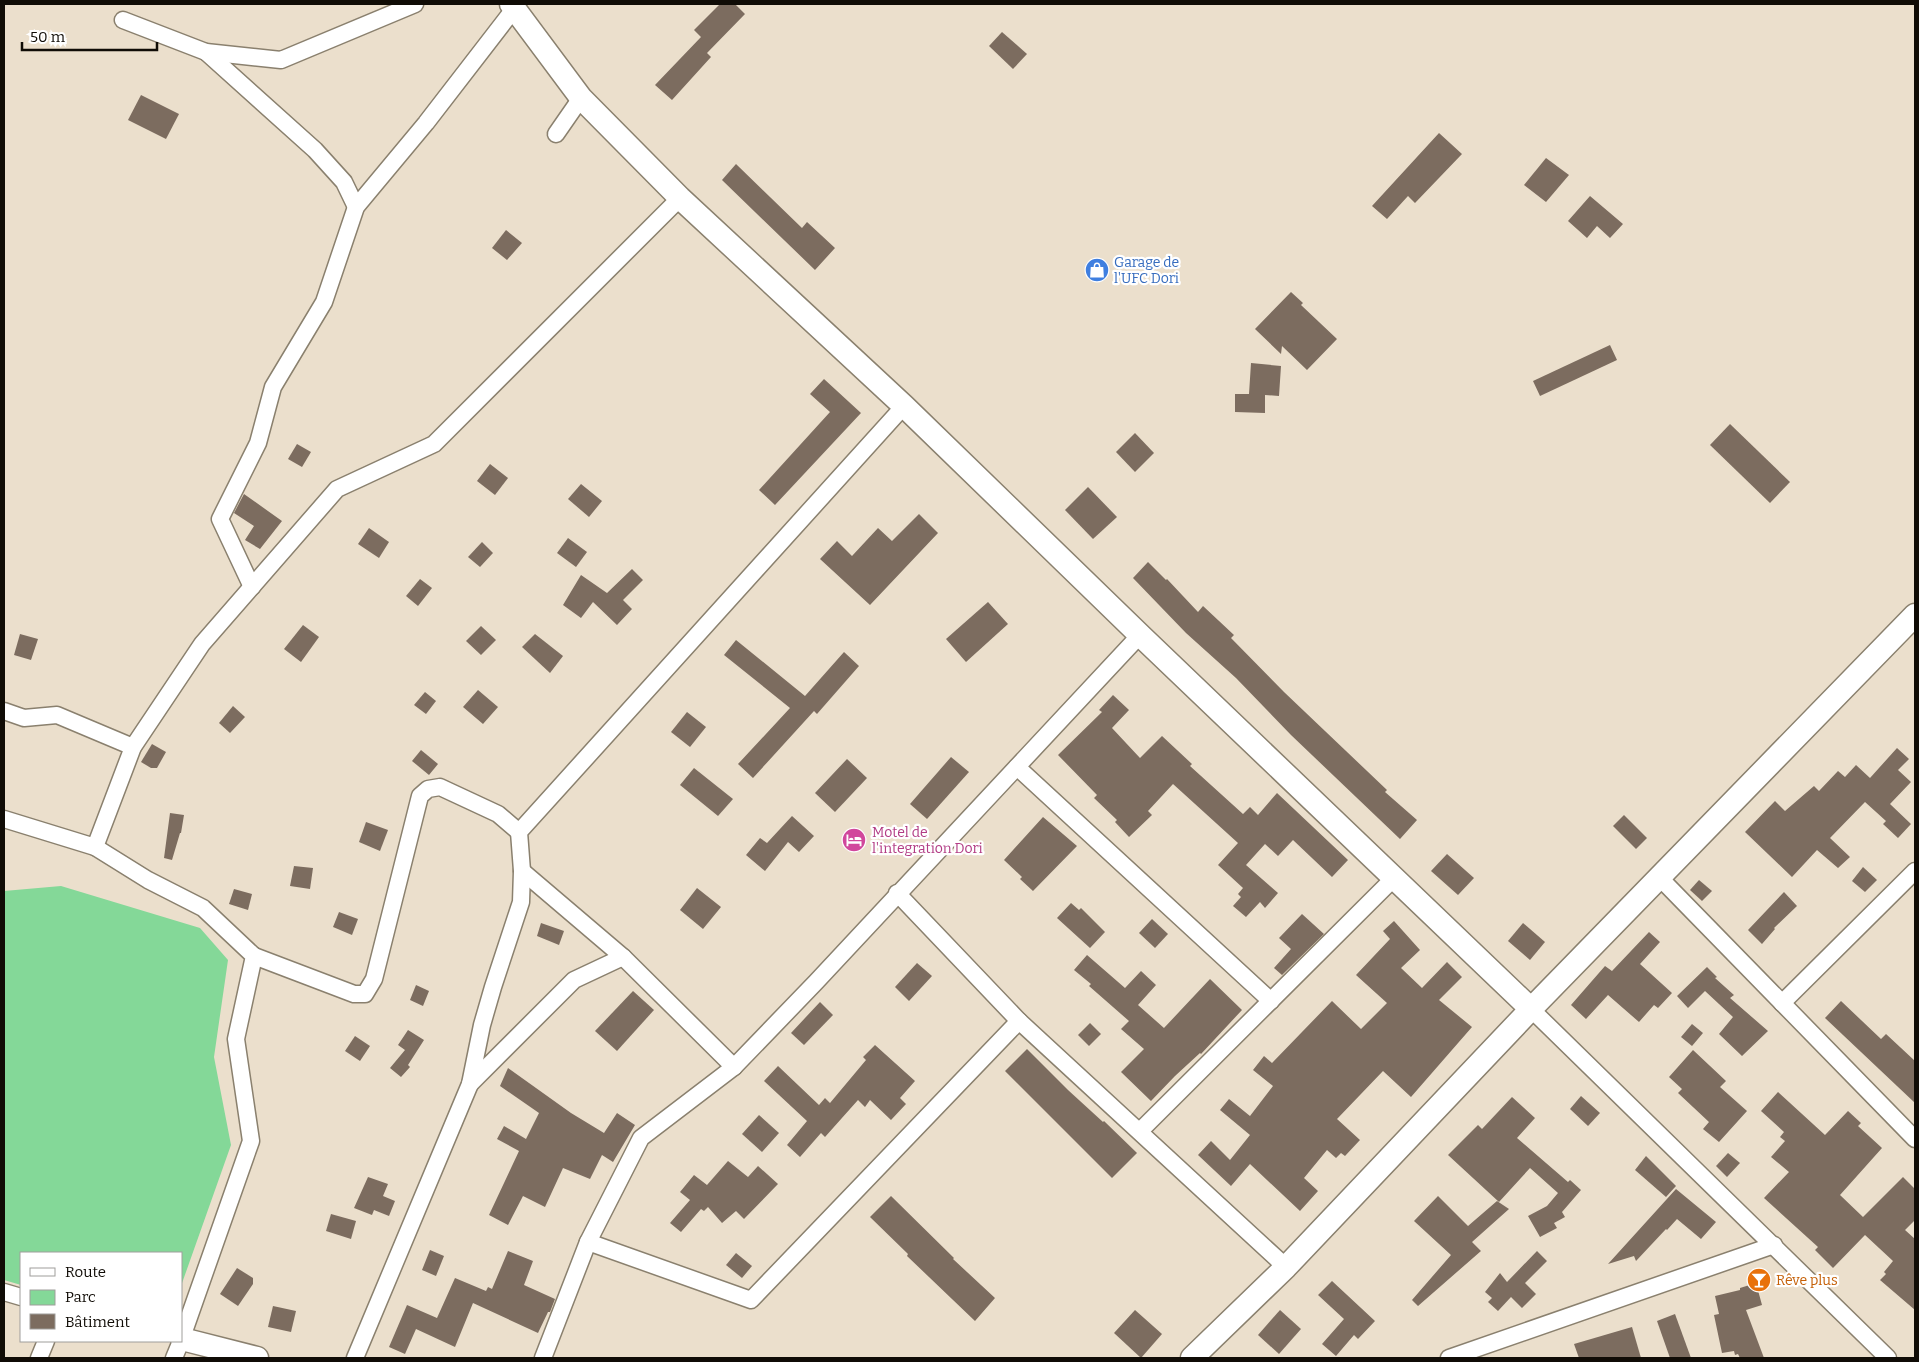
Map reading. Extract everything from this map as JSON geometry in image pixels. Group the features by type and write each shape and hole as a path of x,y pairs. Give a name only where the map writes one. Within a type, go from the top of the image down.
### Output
{"street":[{"path":"123,20 206,52 281,60 415,4"},
{"path":"252,587 220,518 258,443 273,387 324,302 356,207 426,123 512,6 581,98 680,198 904,406 1140,635 1531,1008 1888,1358"},
{"path":"206,52 315,150 344,182 356,207"},
{"path":"556,134 581,98"},
{"path":"94,847 133,747 202,644 337,489 434,444 680,198"},
{"path":"519,832 904,406"},
{"path":"1192,1358 1286,1267 1531,1008 1915,615"},
{"path":"543,1358 588,1242 641,1138 734,1068 1140,635"},
{"path":"4,711 24,718 57,715 133,747"},
{"path":"1017,767 1271,1001"},
{"path":"4,819 94,847 148,880 203,908 254,956 354,994 365,994 374,979 420,796 428,789 440,788 498,814 519,832 522,871 521,902 482,1026 470,1084 355,1358"},
{"path":"522,871 623,957 734,1068"},
{"path":"1782,1003 1915,871"},
{"path":"1659,877 1915,1139"},
{"path":"1140,1131 1394,878"},
{"path":"897,893 1019,1021 1286,1267"},
{"path":"182,1336 251,1141 236,1040 254,956"},
{"path":"470,1084 574,980 623,957"},
{"path":"588,1242 751,1300 1019,1021"},
{"path":"1449,1358 1774,1245"},
{"path":"4,1292 20,1296"},
{"path":"182,1339 257,1358"},
{"path":"39,1358 46,1342"},
{"path":"174,1358 180,1342"}],"green space":[{"path":"61,886 200,928 228,960 214,1057 231,1145 182,1283 182,1252 20,1252 20,1285 4,1280 4,891"}],"building":[{"path":"720,4 735,4 745,14 707,53 711,57 672,100 655,85 701,37 694,30"},
{"path":"1002,32 1027,54 1013,69 989,46"},
{"path":"141,95 179,114 166,139 128,120"},
{"path":"1439,133 1462,154 1415,203 1408,196 1387,219 1372,206"},
{"path":"1546,158 1569,175 1546,202 1524,185"},
{"path":"736,164 802,228 807,222 835,248 815,270 722,180"},
{"path":"1590,196 1623,224 1610,238 1597,226 1587,238 1568,221"},
{"path":"506,230 522,243 507,260 492,248"},
{"path":"1291,292 1303,303 1301,305 1337,339 1307,370 1282,346 1281,354 1255,329"},
{"path":"1610,345 1617,360 1540,396 1533,381"},
{"path":"1251,363 1281,366 1279,396 1265,395 1265,413 1235,412 1235,394 1249,394"},
{"path":"824,379 861,413 775,505 759,490 830,412 810,394"},
{"path":"1730,424 1790,482 1770,503 1710,445"},
{"path":"1135,433 1154,453 1135,472 1116,452"},
{"path":"297,444 311,452 302,467 288,459"},
{"path":"490,464 508,478 495,495 477,481"},
{"path":"581,484 602,501 589,517 568,499"},
{"path":"1088,487 1117,517 1093,539 1065,510"},
{"path":"244,494 282,521 260,549 245,540 254,526 234,513"},
{"path":"919,514 938,533 870,605 820,559 837,541 852,556 878,528 892,541"},
{"path":"369,528 389,542 379,558 358,544"},
{"path":"568,538 587,552 576,567 557,553"},
{"path":"482,542 493,553 480,567 468,557"},
{"path":"1148,562 1198,612 1203,606 1234,635 1231,638 1284,692 1387,790 1385,792 1417,820 1400,839 1291,735 1236,678 1186,633 1133,578"},
{"path":"632,569 643,580 623,600 632,609 617,625 593,602 581,618 563,605 581,575 607,593"},
{"path":"420,579 432,588 418,606 406,596"},
{"path":"988,602 1008,624 966,662 946,639"},
{"path":"303,625 319,637 301,662 284,649"},
{"path":"481,626 496,640 481,655 466,641"},
{"path":"20,634 38,639 31,660 14,655"},
{"path":"535,634 563,656 550,673 522,647"},
{"path":"736,640 805,696 844,652 859,666 817,714 814,711 753,778 738,764 790,708 724,655"},
{"path":"478,690 498,707 483,724 463,707"},
{"path":"425,692 436,701 426,714 414,705"},
{"path":"1113,695 1129,710 1112,728 1140,758 1162,736 1192,764 1190,766 1243,814 1250,807 1258,815 1277,793 1348,860 1332,877 1293,840 1278,856 1265,844 1246,865 1278,893 1265,908 1260,902 1246,917 1233,906 1241,897 1238,894 1243,888 1218,865 1238,843 1173,784 1148,811 1152,815 1129,837 1115,822 1117,820 1094,798 1097,795 1058,755 1102,712 1099,710"},
{"path":"233,706 245,717 230,733 219,723"},
{"path":"687,712 706,727 690,747 671,732"},
{"path":"152,744 166,752 157,768 151,768 141,762"},
{"path":"1897,748 1909,759 1898,770 1911,782 1890,804 1911,824 1898,838 1883,824 1886,821 1865,802 1830,838 1850,857 1838,868 1817,850 1792,877 1745,832 1775,801 1785,811 1814,786 1819,791 1838,771 1845,777 1856,765 1870,778"},
{"path":"421,750 438,764 429,775 412,761"},
{"path":"951,757 969,772 927,819 910,804"},
{"path":"847,759 867,778 835,812 815,793"},
{"path":"694,768 733,799 718,816 680,785"},
{"path":"170,813 184,815 181,833 172,860 164,858"},
{"path":"1624,815 1647,838 1636,849 1613,826"},
{"path":"792,816 814,836 799,852 788,842 765,871 746,855 760,838 767,843"},
{"path":"1043,817 1077,846 1033,891 1020,879 1022,877 1004,860"},
{"path":"366,822 388,830 380,851 359,842"},
{"path":"1447,854 1474,878 1458,895 1431,871"},
{"path":"294,866 313,868 310,889 290,886"},
{"path":"1863,867 1877,880 1865,892 1852,881"},
{"path":"1699,880 1712,891 1702,901 1690,890"},
{"path":"697,888 721,907 703,929 680,910"},
{"path":"234,889 252,894 248,910 229,904"},
{"path":"1784,892 1797,906 1774,928 1762,944 1748,930"},
{"path":"1071,903 1079,910 1081,908 1105,932 1090,948 1057,918"},
{"path":"339,912 358,919 352,935 333,927"},
{"path":"1302,914 1324,934 1282,975 1274,968 1291,949 1279,938"},
{"path":"1152,919 1168,934 1155,948 1139,933"},
{"path":"1394,921 1420,950 1401,968 1422,988 1447,962 1462,977 1439,1000 1472,1027 1411,1097 1383,1071 1337,1119 1360,1140 1345,1156 1341,1153 1336,1158 1327,1150 1304,1178 1318,1191 1300,1211 1250,1164 1231,1186 1198,1155 1211,1141 1230,1160 1250,1135 1220,1110 1229,1099 1250,1116 1273,1086 1253,1070 1264,1056 1272,1063 1332,1001 1361,1029 1387,1003 1356,975 1390,939 1383,931"},
{"path":"541,923 564,931 559,945 537,936"},
{"path":"1523,923 1545,942 1530,960 1508,941"},
{"path":"1649,932 1660,942 1640,964 1672,993 1658,1008 1654,1005 1639,1022 1608,995 1586,1019 1571,1005 1605,966 1612,971"},
{"path":"1087,955 1125,988 1141,971 1156,985 1138,1005 1164,1028 1210,979 1242,1010 1201,1054 1175,1076 1151,1101 1121,1072 1144,1049 1121,1029 1129,1021 1089,986 1091,984 1074,970"},
{"path":"917,963 932,976 909,1001 895,987"},
{"path":"1707,967 1717,977 1715,978 1734,995 1730,998 1768,1031 1742,1056 1719,1034 1733,1017 1705,991 1688,1008 1677,996"},
{"path":"416,985 429,991 423,1006 410,1000"},
{"path":"633,991 654,1010 617,1051 595,1031"},
{"path":"1841,1001 1881,1039 1886,1034 1915,1061 1915,1103 1825,1018"},
{"path":"820,1002 833,1015 804,1045 791,1033"},
{"path":"1090,1023 1101,1034 1089,1046 1078,1035"},
{"path":"1692,1024 1703,1033 1692,1046 1681,1037"},
{"path":"408,1030 424,1040 408,1065 410,1067 401,1077 390,1068 405,1050 398,1045"},
{"path":"355,1036 370,1046 360,1061 345,1051"},
{"path":"875,1045 915,1081 900,1098 906,1104 891,1120 870,1100 865,1107 858,1100 825,1137 821,1133 800,1157 787,1145 807,1121 764,1081 778,1066 819,1105 825,1098 830,1103 866,1060 863,1057"},
{"path":"1027,1049 1068,1090 1137,1153 1112,1178 1005,1071"},
{"path":"1693,1050 1726,1081 1720,1087 1747,1111 1719,1142 1703,1129 1709,1122 1678,1093 1682,1089 1669,1077"},
{"path":"508,1068 571,1113 604,1133 617,1113 635,1125 613,1162 602,1155 590,1179 563,1168 545,1207 523,1196 508,1225 489,1215 519,1151 497,1139 504,1126 526,1139 539,1113 500,1086"},
{"path":"1778,1092 1825,1135 1848,1111 1861,1123 1858,1126 1882,1148 1840,1195 1863,1217 1903,1177 1915,1189 1915,1220 1905,1230 1915,1239 1915,1310 1880,1280 1886,1274 1884,1272 1893,1261 1865,1235 1833,1268 1815,1250 1818,1247 1764,1198 1789,1172 1771,1157 1785,1141 1780,1137 1784,1132 1761,1111"},
{"path":"1581,1096 1600,1113 1588,1126 1570,1109"},
{"path":"1512,1097 1535,1118 1517,1138 1568,1182 1570,1180 1581,1190 1562,1212 1565,1217 1554,1223 1557,1228 1540,1237 1528,1216 1547,1206 1558,1193 1530,1168 1499,1202 1448,1155 1478,1125 1482,1129"},
{"path":"759,1115 779,1133 762,1152 742,1134"},
{"path":"1728,1153 1740,1163 1727,1177 1716,1166"},
{"path":"1646,1156 1676,1186 1666,1197 1635,1170"},
{"path":"728,1161 748,1177 758,1166 778,1184 744,1219 736,1211 722,1223 708,1207 704,1211 701,1209 681,1232 670,1223 690,1200 680,1192 694,1175 707,1185"},
{"path":"368,1177 388,1184 383,1196 395,1201 389,1216 374,1210 372,1215 354,1208"},
{"path":"1676,1189 1716,1222 1701,1239 1677,1219 1636,1261 1634,1256 1608,1264"},
{"path":"891,1196 953,1259 995,1298 975,1321 907,1256 908,1254 870,1217"},
{"path":"1438,1196 1468,1226 1497,1201 1509,1209 1472,1242 1481,1251 1418,1306 1412,1300 1451,1255 1414,1221"},
{"path":"331,1214 356,1221 351,1239 326,1231"},
{"path":"430,1250 444,1256 436,1276 422,1270"},
{"path":"508,1251 533,1261 524,1285 555,1299 538,1333 473,1303 455,1347 416,1329 405,1354 389,1347 407,1305 437,1318 455,1278 486,1291 488,1287 492,1289"},
{"path":"1537,1251 1547,1261 1525,1283 1536,1294 1522,1308 1511,1297 1498,1311 1488,1302 1492,1298 1485,1292 1500,1273 1507,1282"},
{"path":"736,1253 752,1266 742,1278 726,1265"},
{"path":"237,1268 253,1278 253,1284 238,1306 220,1294"},
{"path":"1332,1281 1375,1321 1358,1339 1354,1335 1336,1356 1322,1344 1344,1319 1318,1295"},
{"path":"1756,1283 1762,1305 1746,1310 1764,1358 1740,1358 1738,1354 1735,1355 1734,1351 1722,1353 1714,1315 1719,1314 1715,1296 1740,1290 1740,1288"},
{"path":"273,1306 296,1311 291,1332 268,1327"},
{"path":"1135,1310 1162,1334 1141,1358 1114,1333"},
{"path":"1280,1310 1301,1329 1279,1354 1258,1335"},
{"path":"1675,1314 1691,1358 1670,1358 1657,1321"},
{"path":"1632,1327 1641,1358 1579,1358 1574,1344"}],"place":[{"name":"Garage de l'UFC Dori","path":"1097,270"},
{"name":"Motel de l'integration Dori","path":"854,840"},
{"name":"Rêve plus","path":"1759,1280"}]}
